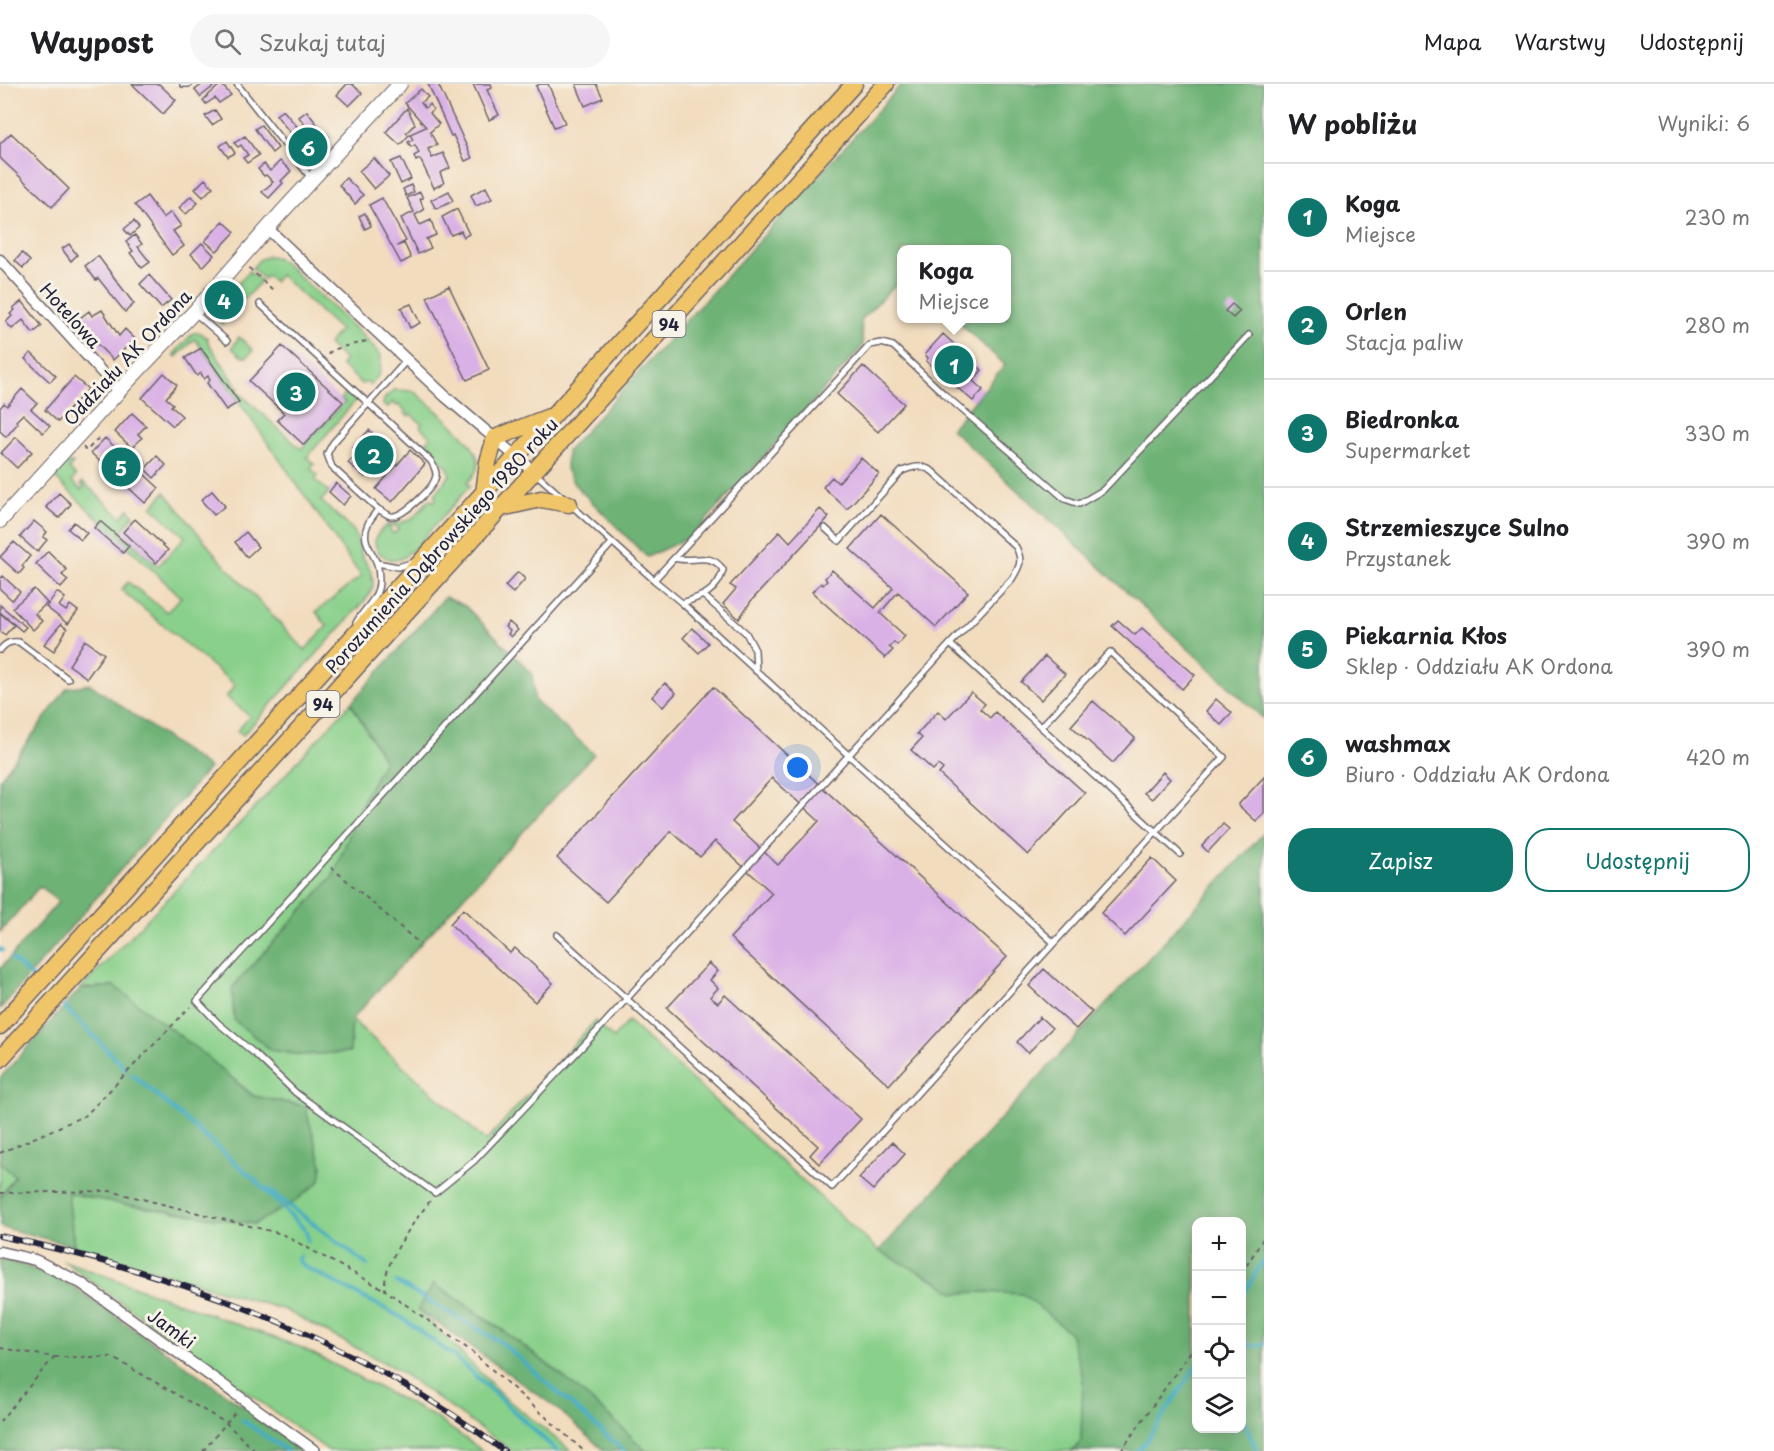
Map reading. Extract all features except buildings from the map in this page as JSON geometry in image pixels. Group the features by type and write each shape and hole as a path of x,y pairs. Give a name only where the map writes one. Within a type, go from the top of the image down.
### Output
{"main road":[{"name":"Porozumienia Dąbrowskiego 1980 roku","path":"0,1026 854,84"},
{"name":"Porozumienia Dąbrowskiego 1980 roku","path":"0,1059 886,84"},
{"path":"484,493 488,462 495,438 555,414"},
{"path":"501,508 541,499 569,504"}],"street":[{"name":"Oddziału AK Ordona","path":"0,521 194,312 400,84"},
{"path":"268,229 407,360 534,472"},
{"name":"Hotelowa","path":"0,260 119,391"},
{"name":"Jamki","path":"0,1252 35,1260 81,1283 315,1451"}],"lane":[{"path":"183,84 188,84"},
{"path":"237,84 312,179"},
{"path":"260,304 369,403 431,461 436,469 435,480 407,511 391,516 378,509 332,467 327,454 333,443 369,403 407,360"},
{"path":"194,312 227,341"},
{"path":"654,580 870,345 881,343 893,346 1065,499 1079,504 1103,490 1249,335"},
{"path":"612,543 196,1001 296,1093 435,1193 474,1161 1020,568 1021,556 1016,547 932,471 922,466 914,466 902,471 839,541 825,528"},
{"path":"534,472 682,603 1054,943"},
{"path":"342,648 362,613 376,596 379,584 377,563 370,553 366,537 367,525 378,509"},
{"path":"377,563 398,567 426,557"},
{"path":"674,558 683,561 692,558 714,560 723,570 720,581 704,596 682,603"},
{"path":"704,596 746,633 755,650 756,671"},
{"path":"0,650 6,643 19,642 68,679"},
{"path":"950,644 1180,854"},
{"path":"557,936 832,1187 1224,757 1110,652 1041,727"},
{"path":"40,982 57,997"}],"path":[{"path":"249,268 273,290"},
{"path":"322,360 332,349 349,347 369,340"},
{"path":"81,446 86,451 101,436"},
{"path":"324,861 420,944"},
{"path":"0,1154 86,1115 196,1001"},
{"path":"0,1193 110,1191 282,1234 385,1290 471,1351 584,1451"},
{"path":"385,1290 384,1278 395,1255 412,1225 435,1193"},
{"path":"1243,1271 1264,1237"},
{"path":"0,1348 54,1357 112,1357 226,1423 255,1451"},
{"path":"1121,1451 1192,1351"},
{"path":"0,1421 54,1357"},
{"path":"203,1451 244,1401"}],"green space":[{"path":"902,84 1264,84 1264,719 951,429 1005,365 959,323 1011,323 1011,245 897,245 897,283 861,320 863,346 692,536 647,557 574,484 566,469 567,451"},
{"path":"267,256 284,262 364,337 381,356 380,373 371,385 369,382 362,384 341,365 345,360 328,344 340,330 280,275 274,282 267,276 264,279 252,268 259,260"},
{"path":"249,271 261,281 222,324 215,316 217,308"},
{"path":"193,333 201,333 208,339 207,341 239,389 237,391 301,449 345,402 341,399 348,391 356,400 307,457 314,464 311,469 318,476 315,480 329,492 321,501 353,530 361,554 372,573 373,586 370,594 356,611 243,735 237,731 250,716 226,697 235,685 121,590 128,582 167,612 181,597 54,477 67,463 73,463 69,469 76,476 72,481 81,490 84,487 81,484 83,482 121,517 129,509 134,516 120,532 158,566 185,537 152,507 165,492 219,559 305,650 327,626 316,612 361,576 195,339 176,357 174,354"},
{"path":"239,337 253,350 247,357 242,357 232,348"},
{"path":"394,390 414,391 442,415 471,445 478,463 475,474 467,483 470,486 411,552 395,560 381,554 376,548 375,541 379,533 388,525 394,534 399,528 390,524 404,522 414,517 430,499 434,502 436,498 434,496 450,475 447,466 424,446 431,437 420,427 422,424 410,414 408,416 406,411 393,402 387,408 383,405 384,399"},
{"path":"445,597 465,606 532,673 535,701 594,754 352,1019 350,1052 300,1055 271,1050 234,1020 232,988 333,876 364,799 384,760 351,703"},
{"path":"90,684 209,768 0,1009 0,969 58,902 40,886 0,932 0,779 67,688"},
{"path":"351,703 384,760 364,799 333,876 232,988 271,1050 300,1055 350,1052 351,1019 486,1141 595,1021 613,1038 628,1021 879,1251 937,1281 954,1293 1023,1294 1071,1333 1083,1378 1081,1442 1072,1451 646,1451 545,1362 490,1321 434,1284 418,1309 504,1397 571,1451 512,1451 396,1369 285,1310 74,1246 68,1193 122,1204 254,1224 305,1106 254,1096 205,1055 114,986 80,989 263,799"},
{"path":"1264,833 1264,1451 1072,1451 1081,1442 1083,1378 1070,1333 1023,1294 954,1293 937,1281 879,1251"},
{"path":"114,986 205,1055 253,1096 305,1106 322,1165 320,1181 293,1203 254,1224 122,1204 68,1193 74,1246 0,1227 0,1197 15,1176 0,1163 0,1078 80,989"},
{"path":"0,1163 15,1176 0,1197"},
{"path":"0,1259 21,1264 71,1285 307,1451 0,1451"},
{"path":"62,1260 302,1348 433,1416 483,1451 329,1451"},
{"path":"434,1284 490,1321 544,1362 646,1451 604,1451 558,1409 418,1309"}],"waterway":[{"path":"12,959 32,977"},
{"path":"64,1006 125,1068"},
{"path":"132,1074 254,1179 306,1231 308,1240"},
{"path":"268,1189 367,1265"},
{"path":"300,1256 298,1259 300,1263 307,1268 399,1316 454,1356 557,1451"},
{"path":"1246,1290 1264,1259"},
{"path":"396,1282 502,1343 624,1451"},
{"path":"1246,1345 1264,1344"},
{"path":"1137,1451 1145,1443 1192,1372"},
{"path":"242,1420 287,1451"},
{"path":"1246,1426 1257,1451"}],"railway":[{"path":"0,1236 134,1270 200,1291 264,1316 327,1344 388,1376 447,1411 504,1451"}],"place":[{"name":"washmax","path":"308,147"},
{"name":"Strzemieszyce Sulno","path":"224,300"},
{"name":"Koga","path":"954,365"},
{"name":"Biedronka","path":"296,392"},
{"name":"Orlen","path":"374,455"},
{"name":"Piekarnia Kłos","path":"121,467"}]}
